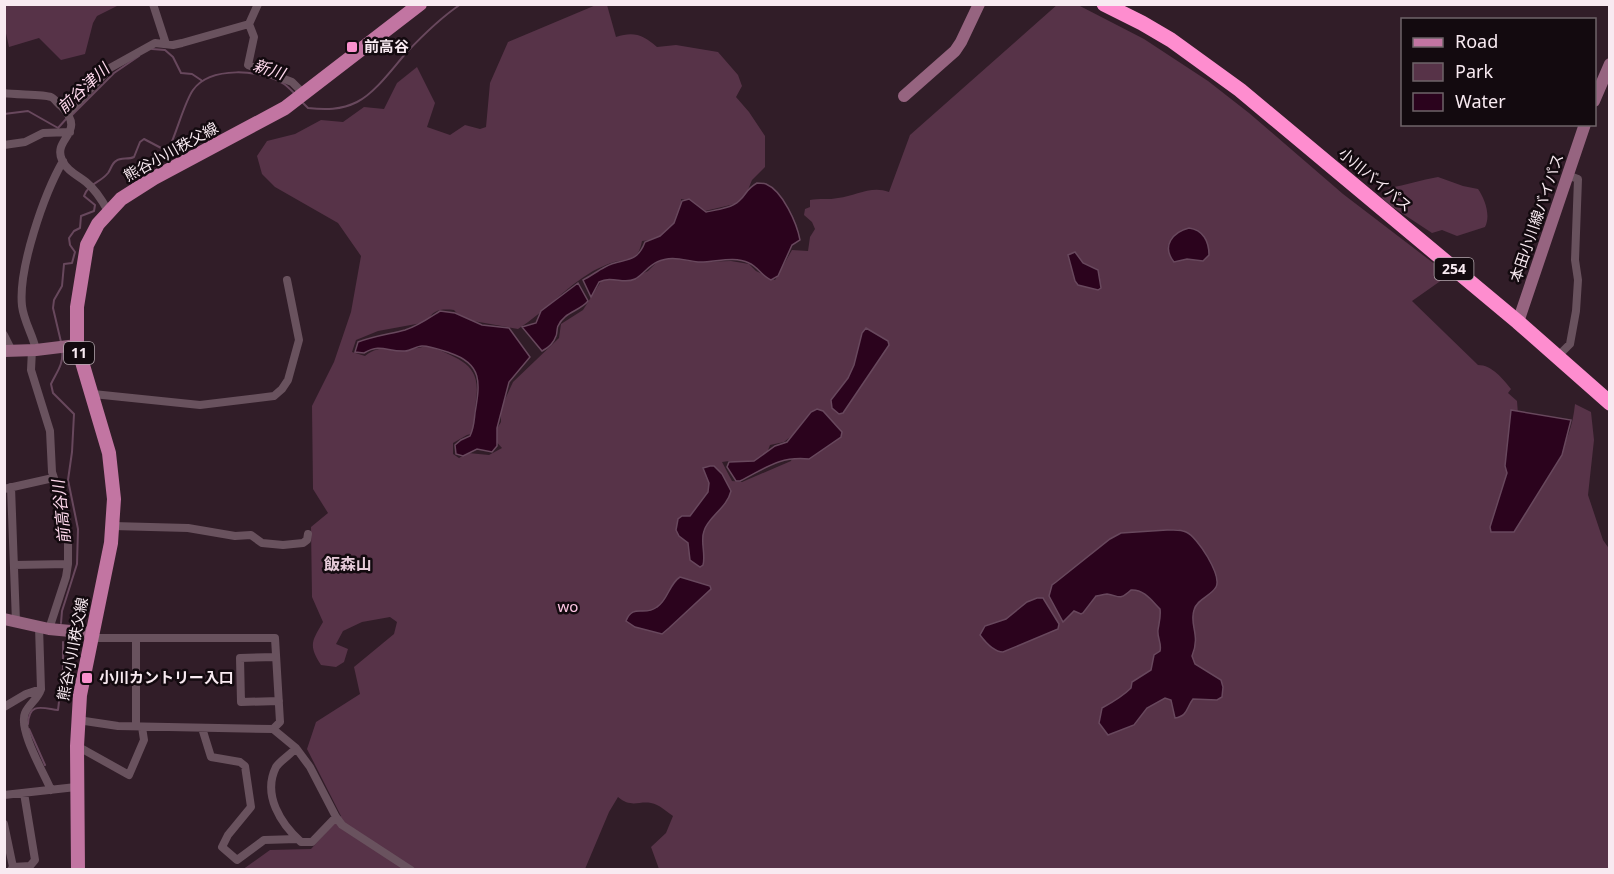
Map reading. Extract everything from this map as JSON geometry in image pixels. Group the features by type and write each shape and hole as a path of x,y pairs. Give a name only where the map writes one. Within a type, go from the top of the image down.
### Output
{"highway":[{"name":"小川バイパス","path":"1104,4 1171,40 1240,90 1518,322 1610,403"}],"main road":[{"name":"熊谷小川秩父線","path":"78,870 76,787 81,683 111,543 114,499 110,453 77,345 76,321 84,255 92,234 108,211 136,188 255,126 305,94 420,4"}],"street":[{"path":"153,4 166,44"},
{"path":"258,4 249,24 254,38 248,64 283,76 305,94"},
{"path":"904,96 955,51 979,4"},
{"path":"68,113 110,68 146,47 155,43 182,43 249,24"},
{"path":"1596,97 1608,70"},
{"path":"4,93 51,97 68,113 72,124 61,151 63,161 72,173 87,182 101,198 108,211"},
{"name":"本田小川線バイパス","path":"1518,322 1584,126"},
{"path":"4,145 25,142 43,133 70,132"},
{"path":"51,790 24,728 25,714 39,696 41,689 44,628 66,578 68,564 66,515 53,478 50,431 30,370 34,350 22,304 26,265 32,238 63,161"},
{"path":"1557,357 1570,344 1578,280 1575,260 1578,179 1567,175"},
{"path":"93,394 200,405 274,396 288,380 299,340 287,280"},
{"path":"4,336 8,351 77,345"},
{"path":"53,478 8,488 14,565 10,620 92,636 136,639 275,638 280,722 273,729"},
{"path":"113,526 174,527 235,536 251,535 262,543 273,545 303,543 307,540 308,534"},
{"path":"14,565 68,564"},
{"path":"77,746 129,775 144,740 139,726 136,639"},
{"path":"276,657 240,658 242,702 279,701"},
{"path":"4,707 26,694 41,689"},
{"path":"78,720 139,726 273,729 296,748 310,767 342,825 411,870"},
{"path":"202,728 211,757 240,762 245,766 251,807 228,835 222,847 237,860 264,840 297,839"},
{"path":"296,748 277,765 272,791 273,805 278,818 301,842 312,842 336,817"},
{"path":"4,795 76,787"},
{"path":"4,824 12,868 30,866 35,860 24,793"}],"green space":[{"name":"wo","path":"1058,4 1078,5 1144,39 1208,81 1343,194 1449,275 1412,301 1478,365 1488,367 1511,389 1508,393 1517,401 1525,504 1564,446 1573,419 1575,404 1591,412 1594,440 1588,495 1603,540 1610,550 1609,869 659,869 651,847 666,833 673,816 660,806 631,803 618,797 609,812 585,869 242,870 270,850 311,849 341,816 307,749 316,722 360,694 354,667 394,634 397,622 390,617 362,622 343,631 336,644 348,649 344,662 336,667 321,665 314,653 314,639 323,622 312,597 311,527 328,513 313,489 312,406 334,362 351,312 361,256 338,223 275,187 262,174 257,156 267,141 295,134 321,120 343,122 364,107 384,109 397,83 417,67 435,103 427,127 450,135 465,125 480,129 486,127 490,83 508,42 596,5 607,5 616,37 633,34 643,37 657,47 676,45 718,52 738,75 742,86 736,97 765,136 765,167 752,180 743,202 705,211 690,201 681,199 681,216 660,239 642,241 635,256 606,265 583,277 518,329 462,319 454,310 445,310 435,312 427,322 378,331 356,340 352,352 365,356 380,349 412,349 428,345 458,359 471,370 477,387 475,433 453,443 453,454 459,458 468,453 489,455 502,448 492,437 501,422 501,408 513,382 559,338 561,324 583,310 605,275 629,280 648,271 656,263 668,257 682,255 696,262 731,261 749,264 756,271 775,280 792,250 808,251 810,237 815,229 812,222 804,215 805,209 810,207 810,200 835,199 870,190 889,192 910,135","holes":["803,427 791,461 742,482 732,481 722,462 748,465 765,458 770,445 784,442"]},
{"path":"4,5 119,5 97,16 85,54 61,60 39,38 9,47 5,29"},
{"path":"1438,177 1478,189 1486,208 1485,227 1457,236 1442,230 1432,233 1382,198 1389,188"}],"water":[{"path":"757,183 766,184 778,193 796,225 800,240 792,245 778,276 771,280 752,265 737,260 698,262 667,259 654,264 631,281 609,279 599,282 591,297 583,280 611,264 637,255 645,242 660,236 674,223 682,201 689,199 706,212 724,208 736,203"},
{"path":"1189,228 1198,231 1204,237 1209,255 1203,261 1187,259 1174,262 1169,250 1171,240 1178,233"},
{"path":"1075,252 1083,263 1098,270 1101,288 1098,290 1078,285 1075,281 1068,255"},
{"path":"578,283 588,301 561,321 554,340 542,351 522,327 536,323 541,311"},
{"path":"440,311 455,313 482,325 509,328 530,357 509,382 497,428 497,446 492,452 477,449 463,456 456,454 455,445 470,436 474,422 478,384 474,369 469,363 450,353 425,346 405,351 380,348 364,353 355,352 358,342 410,328"},
{"path":"866,328 888,341 889,345 843,413 839,414 832,408 831,400 848,378 854,365 862,333"},
{"path":"817,409 823,411 842,432 841,437 809,459 781,461 736,481 727,467 729,462 754,461 775,446 787,442 811,412"},
{"path":"1511,410 1571,420 1562,455 1514,532 1491,532 1490,527 1507,473 1505,466"},
{"path":"714,466 722,474 731,491 726,502 706,526 703,539 704,561 700,567 690,560 688,543 679,536 676,530 678,519 682,516 690,516 708,492 709,483 703,468"},
{"path":"1182,530 1191,535 1208,557 1216,574 1216,587 1198,603 1194,610 1195,642 1192,656 1195,664 1221,680 1222,697 1217,700 1193,699 1185,713 1175,718 1171,700 1165,698 1147,708 1134,725 1108,735 1099,723 1102,708 1124,694 1131,688 1132,682 1151,670 1154,655 1160,651 1158,633 1160,609 1144,593 1131,590 1122,597 1107,594 1096,596 1083,613 1074,611 1063,622 1049,596 1052,585 1110,539 1121,533"},
{"path":"680,577 710,586 711,589 662,634 635,627 626,621 635,611 652,610 661,604"},
{"path":"1043,598 1059,624 1058,629 1003,652 993,649 980,635 985,626 1006,619 1027,602"}],"waterway":[{"name":"新川","path":"302,102 308,108 333,109 351,105 364,98 390,73 425,33 461,4"},
{"name":"前谷津川","path":"152,49 165,50 173,57 181,73 192,74 201,80"},
{"name":"前谷津川","path":"72,115 114,73 139,56"},
{"name":"前高谷川","path":"61,342 53,308 54,300 62,286 64,264 72,263 75,252 70,245 69,238 74,231 80,228 81,216 94,211 95,205 84,196 89,188 105,176 115,162 134,157 140,142 144,139 163,149 170,146 190,95 201,82 211,77 236,72 262,75 284,84 294,93"},
{"name":"前谷津川","path":"4,114 28,111 58,128 67,118"},
{"name":"前高谷川","path":"61,623 62,611 77,564 78,529 68,480 74,414 53,393 51,384 61,364 62,351"},
{"path":"28,724 34,709 58,710 63,668 63,642"},
{"path":"29,729 45,765"}],"place":[{"name":"前高谷","path":"352,47"},
{"name":"小川カントリー入口","path":"87,678"}],"district":[{"name":"飯森山","path":"348,564"}]}
